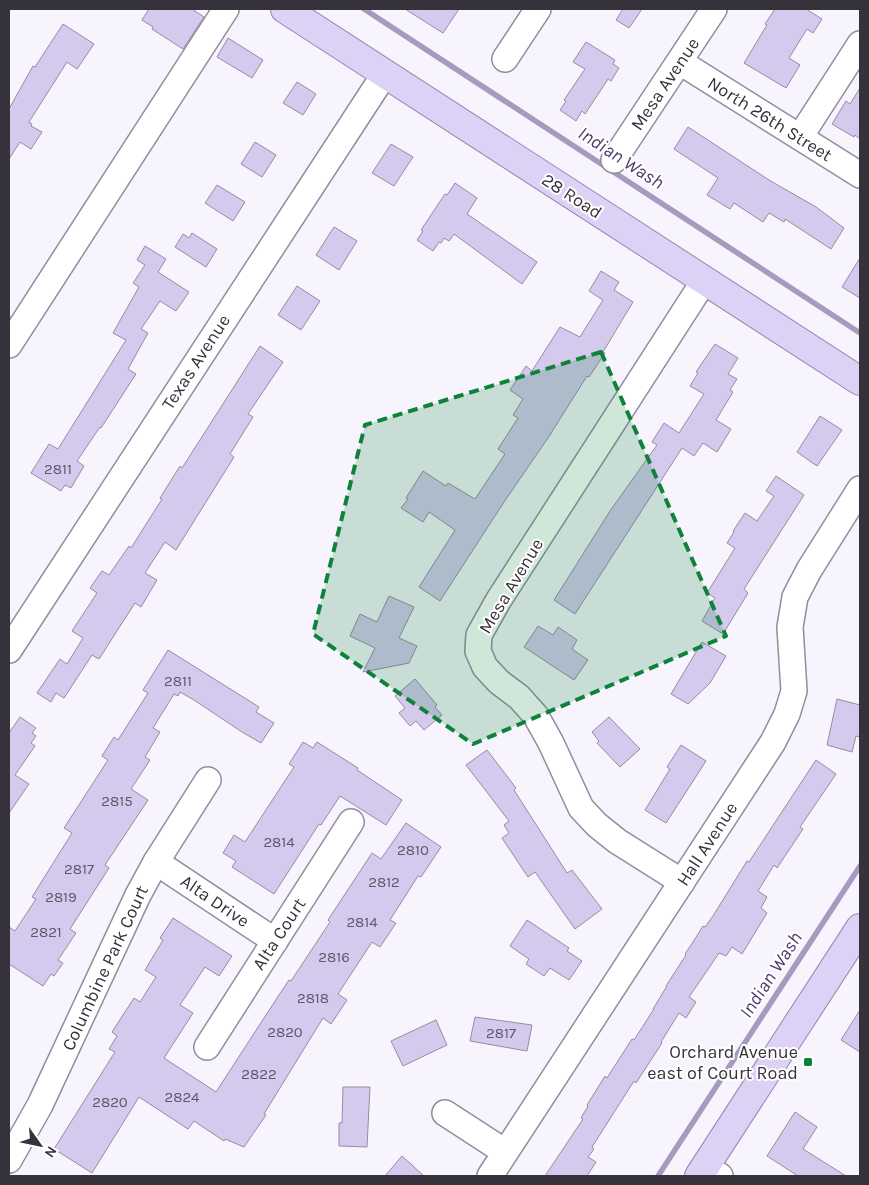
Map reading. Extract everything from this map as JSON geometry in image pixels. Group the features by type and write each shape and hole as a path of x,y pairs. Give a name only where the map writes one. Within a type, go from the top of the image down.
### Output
{"main road":[{"name":"28 Road","path":"285,9 860,381"},
{"path":"708,1173 859,931"}],"street":[{"path":"9,345 226,9"},
{"path":"506,59 538,9"},
{"name":"Mesa Avenue","path":"614,160 714,9"},
{"path":"800,137 860,44"},
{"name":"North 26th Street","path":"680,62 860,175"},
{"name":"Texas Avenue","path":"9,650 384,74"},
{"name":"Mesa Avenue","path":"682,882 617,841 597,825 581,808 551,743 536,716 519,697 499,682 485,667 478,651 480,635 498,601 704,281"},
{"name":"Hall Avenue","path":"490,1176 773,742 787,714 794,692 790,627 795,597 809,570 860,489"},
{"name":"Columbine Park Court","path":"9,1160 40,1105 138,895 156,862 208,780"},
{"name":"Alta Court","path":"207,1047 351,822"},
{"name":"Alta Drive","path":"156,862 275,941"},
{"path":"445,1113 505,1152"}],"highlighted area":[{"path":"601,352 726,636 473,744 313,634 365,425"}],"building":[{"path":"149,9 192,9 204,17 183,49 152,29 153,27 142,20"},
{"path":"405,9 459,9 443,33"},
{"path":"623,9 642,9 629,28 616,20"},
{"path":"775,9 806,9 822,19 813,33 807,29 789,58 800,65 786,88 744,63"},
{"path":"63,24 94,44 77,69 67,62 29,122 32,124 31,126 42,132 31,149 20,142 9,159 9,109 33,66 35,67"},
{"path":"228,38 263,60 252,78 217,57"},
{"path":"586,42 615,60 613,64 619,68 611,81 608,79 585,114 582,111 576,121 560,110 566,101 564,100 585,69 573,62"},
{"path":"297,82 316,94 303,115 283,103"},
{"path":"860,88 860,139 832,124 846,101 850,104"},
{"path":"688,127 769,180 816,207 844,228 831,249 785,219 784,222 769,213 763,222 734,203 730,209 707,195 718,178 674,149"},
{"path":"255,142 276,155 262,177 241,164"},
{"path":"391,144 413,157 394,186 372,173"},
{"path":"455,183 477,198 467,214 537,262 522,284 454,234 449,241 444,238 441,243 439,242 433,251 417,240 423,231 421,230 445,194 447,195"},
{"path":"217,185 245,202 233,221 205,203"},
{"path":"334,227 357,241 339,270 316,255"},
{"path":"192,233 217,249 206,267 175,247 183,234 189,238"},
{"path":"145,246 166,259 158,272 189,292 176,311 160,301 141,329 148,333 128,369 136,374 77,461 84,466 71,488 65,485 61,491 31,473 49,444 58,449 126,340 113,333 139,287 133,283 145,265 137,260"},
{"path":"860,258 860,298 842,287"},
{"path":"601,271 619,282 614,290 633,302 603,352 605,353 589,377 587,376 440,601 419,587 455,530 429,512 423,522 401,508 423,471 446,486 448,483 475,499 505,454 498,449 518,418 513,415 523,399 510,390 526,366 532,371 560,327 580,337 603,300 589,291"},
{"path":"297,286 320,301 301,330 278,315"},
{"path":"715,344 738,358 728,374 737,379 730,390 733,392 716,420 731,429 717,452 703,443 694,456 682,448 575,614 554,600 610,511 657,445 652,442 664,423 679,433 704,394 690,386 698,373 696,372"},
{"path":"260,346 283,362 248,414 253,417 230,454 234,457 176,550 165,542 145,573 157,580 141,607 135,603 99,659 92,655 64,698 56,693 51,702 37,693 60,659 67,664 83,638 72,631 97,593 90,588 102,571 109,575 129,546 131,548 180,466 182,468"},
{"path":"820,416 842,430 817,466 797,452"},
{"path":"776,476 804,495 744,589 748,593 723,634 702,621 715,598 707,593 735,548 727,543 733,531 745,513 757,521 774,496 766,491"},
{"path":"389,596 414,607 399,638 417,646 409,663 363,672 375,648 350,636 360,614 377,622"},
{"path":"538,626 553,635 558,627 577,640 572,649 588,660 574,680 524,647"},
{"path":"702,642 726,656 710,683 688,704 671,694"},
{"path":"168,650 259,707 256,712 274,723 261,743 180,692 178,696 174,694 153,728 160,732 145,757 150,760 131,789 148,800 105,865 109,868 70,929 76,933 58,960 63,963 54,976 51,974 43,986 9,964 9,927 15,931 36,899 32,897 72,833 64,828 108,760 102,756 114,737 118,740 148,693 143,690"},
{"path":"415,679 437,705 435,707 442,715 424,730 416,721 410,726 399,713 405,708 395,696"},
{"path":"837,699 860,705 860,737 856,736 852,752 827,745"},
{"path":"20,717 36,728 32,733 36,736 31,743 35,746 15,775 29,784 9,813 9,733"},
{"path":"609,717 640,749 620,767 597,743 599,741 592,732"},
{"path":"303,742 313,748 317,742 358,768 357,770 402,800 386,825 340,796 321,825 319,824 274,894 232,867 236,861 223,853 234,835 245,842 294,767 289,764"},
{"path":"681,745 706,761 666,823 645,810 670,769 667,767"},
{"path":"487,750 516,788 514,790 567,873 572,870 602,909 575,929 535,872 528,877 502,838 509,833 504,825 509,821 466,765"},
{"path":"816,760 836,774 800,827 803,829 777,868 774,865 758,891 767,897 761,908 767,913 742,954 732,947 726,956 719,953 689,997 696,1002 686,1018 679,1013 662,1043 636,1083 634,1081 592,1147 594,1149 588,1157 596,1162 587,1176 545,1176 583,1119 581,1118 587,1105 605,1076 607,1078 632,1039 634,1040 703,926 705,927 713,916 747,861 749,862"},
{"path":"406,823 441,847 421,877 418,876 390,920 396,923 380,947 372,942 338,994 347,1000 331,1024 323,1018 264,1114 266,1115 244,1147 225,1139 224,1141 194,1121 188,1129 139,1097 92,1173 54,1149 115,1052 109,1049 117,1036 112,1032 134,998 140,1002 156,977 145,970 163,940 160,938 173,918 232,956 219,976 205,967 180,1005 193,1013 164,1058 216,1092 289,980 291,981 330,922 328,920 372,853 381,859"},
{"path":"527,920 569,948 567,951 582,961 569,980 550,968 544,976 526,964 529,959 510,946"},
{"path":"860,1010 860,1052 841,1040"},
{"path":"475,1017 532,1025 527,1051 470,1041"},
{"path":"436,1020 447,1045 403,1066 391,1041"},
{"path":"343,1087 370,1087 367,1147 339,1146 339,1123 342,1123"},
{"path":"795,1112 817,1127 803,1149 846,1176 798,1176 767,1156"},
{"path":"402,1156 424,1176 385,1176"}],"waterway":[{"name":"Indian Wash","path":"364,9 860,333"},
{"name":"Indian Wash","path":"658,1176 860,866"}],"place":[{"name":"Orchard Avenue east of Court Road","path":"808,1062"}]}
